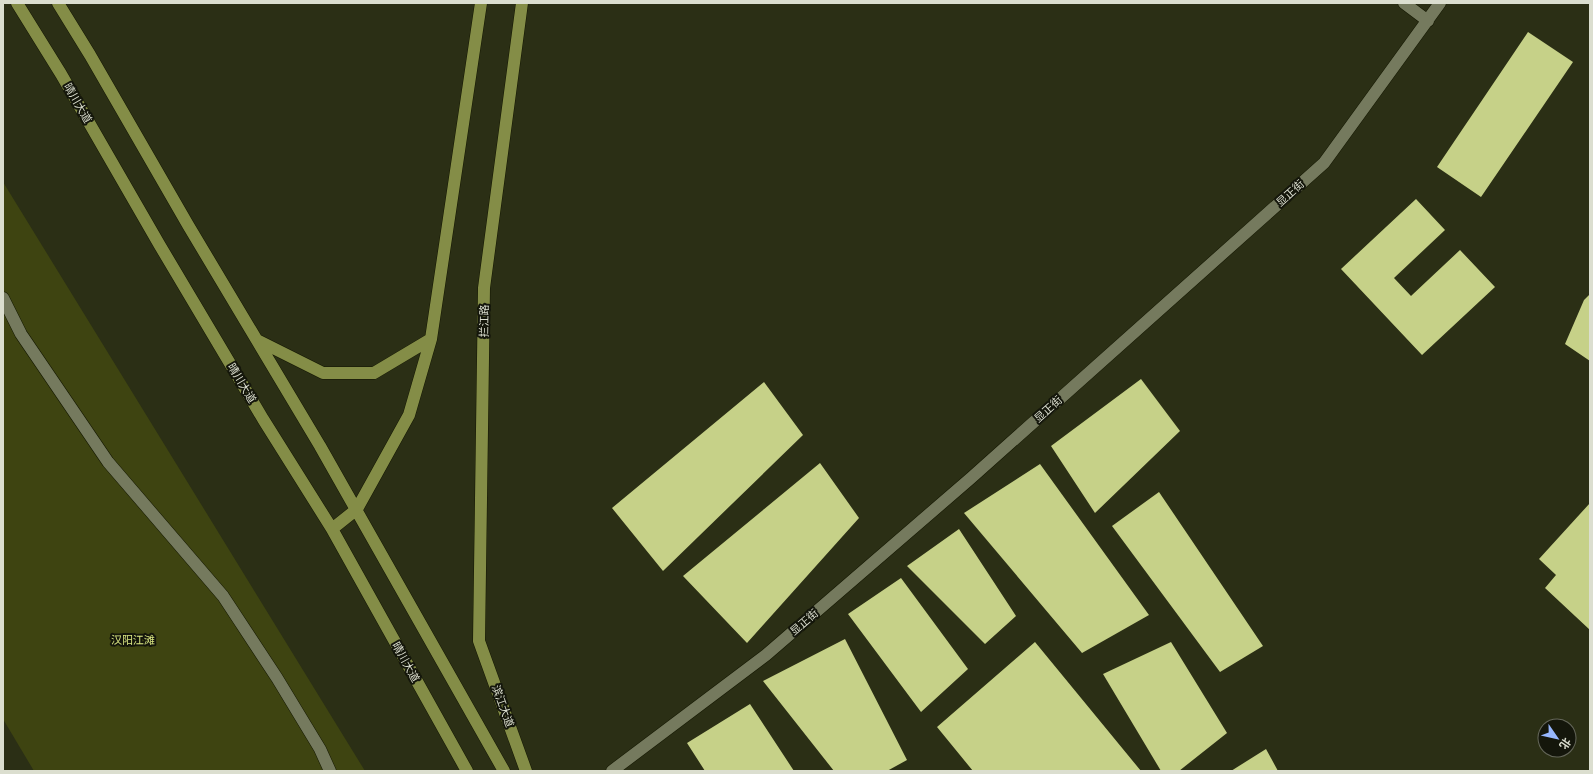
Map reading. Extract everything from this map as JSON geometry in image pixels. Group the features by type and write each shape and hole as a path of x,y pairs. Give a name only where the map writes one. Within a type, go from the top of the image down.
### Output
{"main road":[{"name":"晴川大道","path":"17,3 61,74 155,237 263,419 332,529 465,767"},
{"path":"58,3 357,509 504,771"},
{"path":"332,529 357,509 410,415 431,339 481,3"},
{"name":"拦江路","path":"479,642 484,288 522,3"},
{"path":"257,340 323,373 374,373 431,339"},
{"name":"滨江大道","path":"479,642 526,771"}],"street":[{"path":"1404,3 1428,20"},
{"name":"显正街","path":"612,771 766,655 971,478 1324,163 1440,3"},
{"path":"3,298 21,334 108,462 222,596 277,678 320,749 330,771"}],"green space":[{"name":"汉阳江滩","path":"3,182 365,771 34,771 3,719"}],"building":[{"path":"1528,32 1573,62 1481,197 1437,167"},
{"path":"1416,199 1445,230 1394,278 1411,296 1460,250 1495,287 1422,355 1341,269"},
{"path":"1590,294 1590,361 1565,344 1584,300"},
{"path":"1141,379 1180,431 1095,513 1051,446"},
{"path":"764,382 803,435 663,571 612,508"},
{"path":"820,463 859,518 747,643 683,576"},
{"path":"1040,464 1149,615 1082,653 964,513"},
{"path":"1159,492 1263,646 1220,672 1112,526"},
{"path":"1590,503 1590,630 1545,588 1556,575 1539,559"},
{"path":"959,529 1016,616 985,644 907,566"},
{"path":"901,578 968,669 921,712 848,614"},
{"path":"845,639 907,760 887,771 834,771 763,681"},
{"path":"1035,642 1141,771 973,771 937,727"},
{"path":"1171,642 1227,733 1179,771 1161,771 1103,674"},
{"path":"750,704 794,771 705,771 687,743"},
{"path":"1266,749 1278,771 1231,771"}]}
